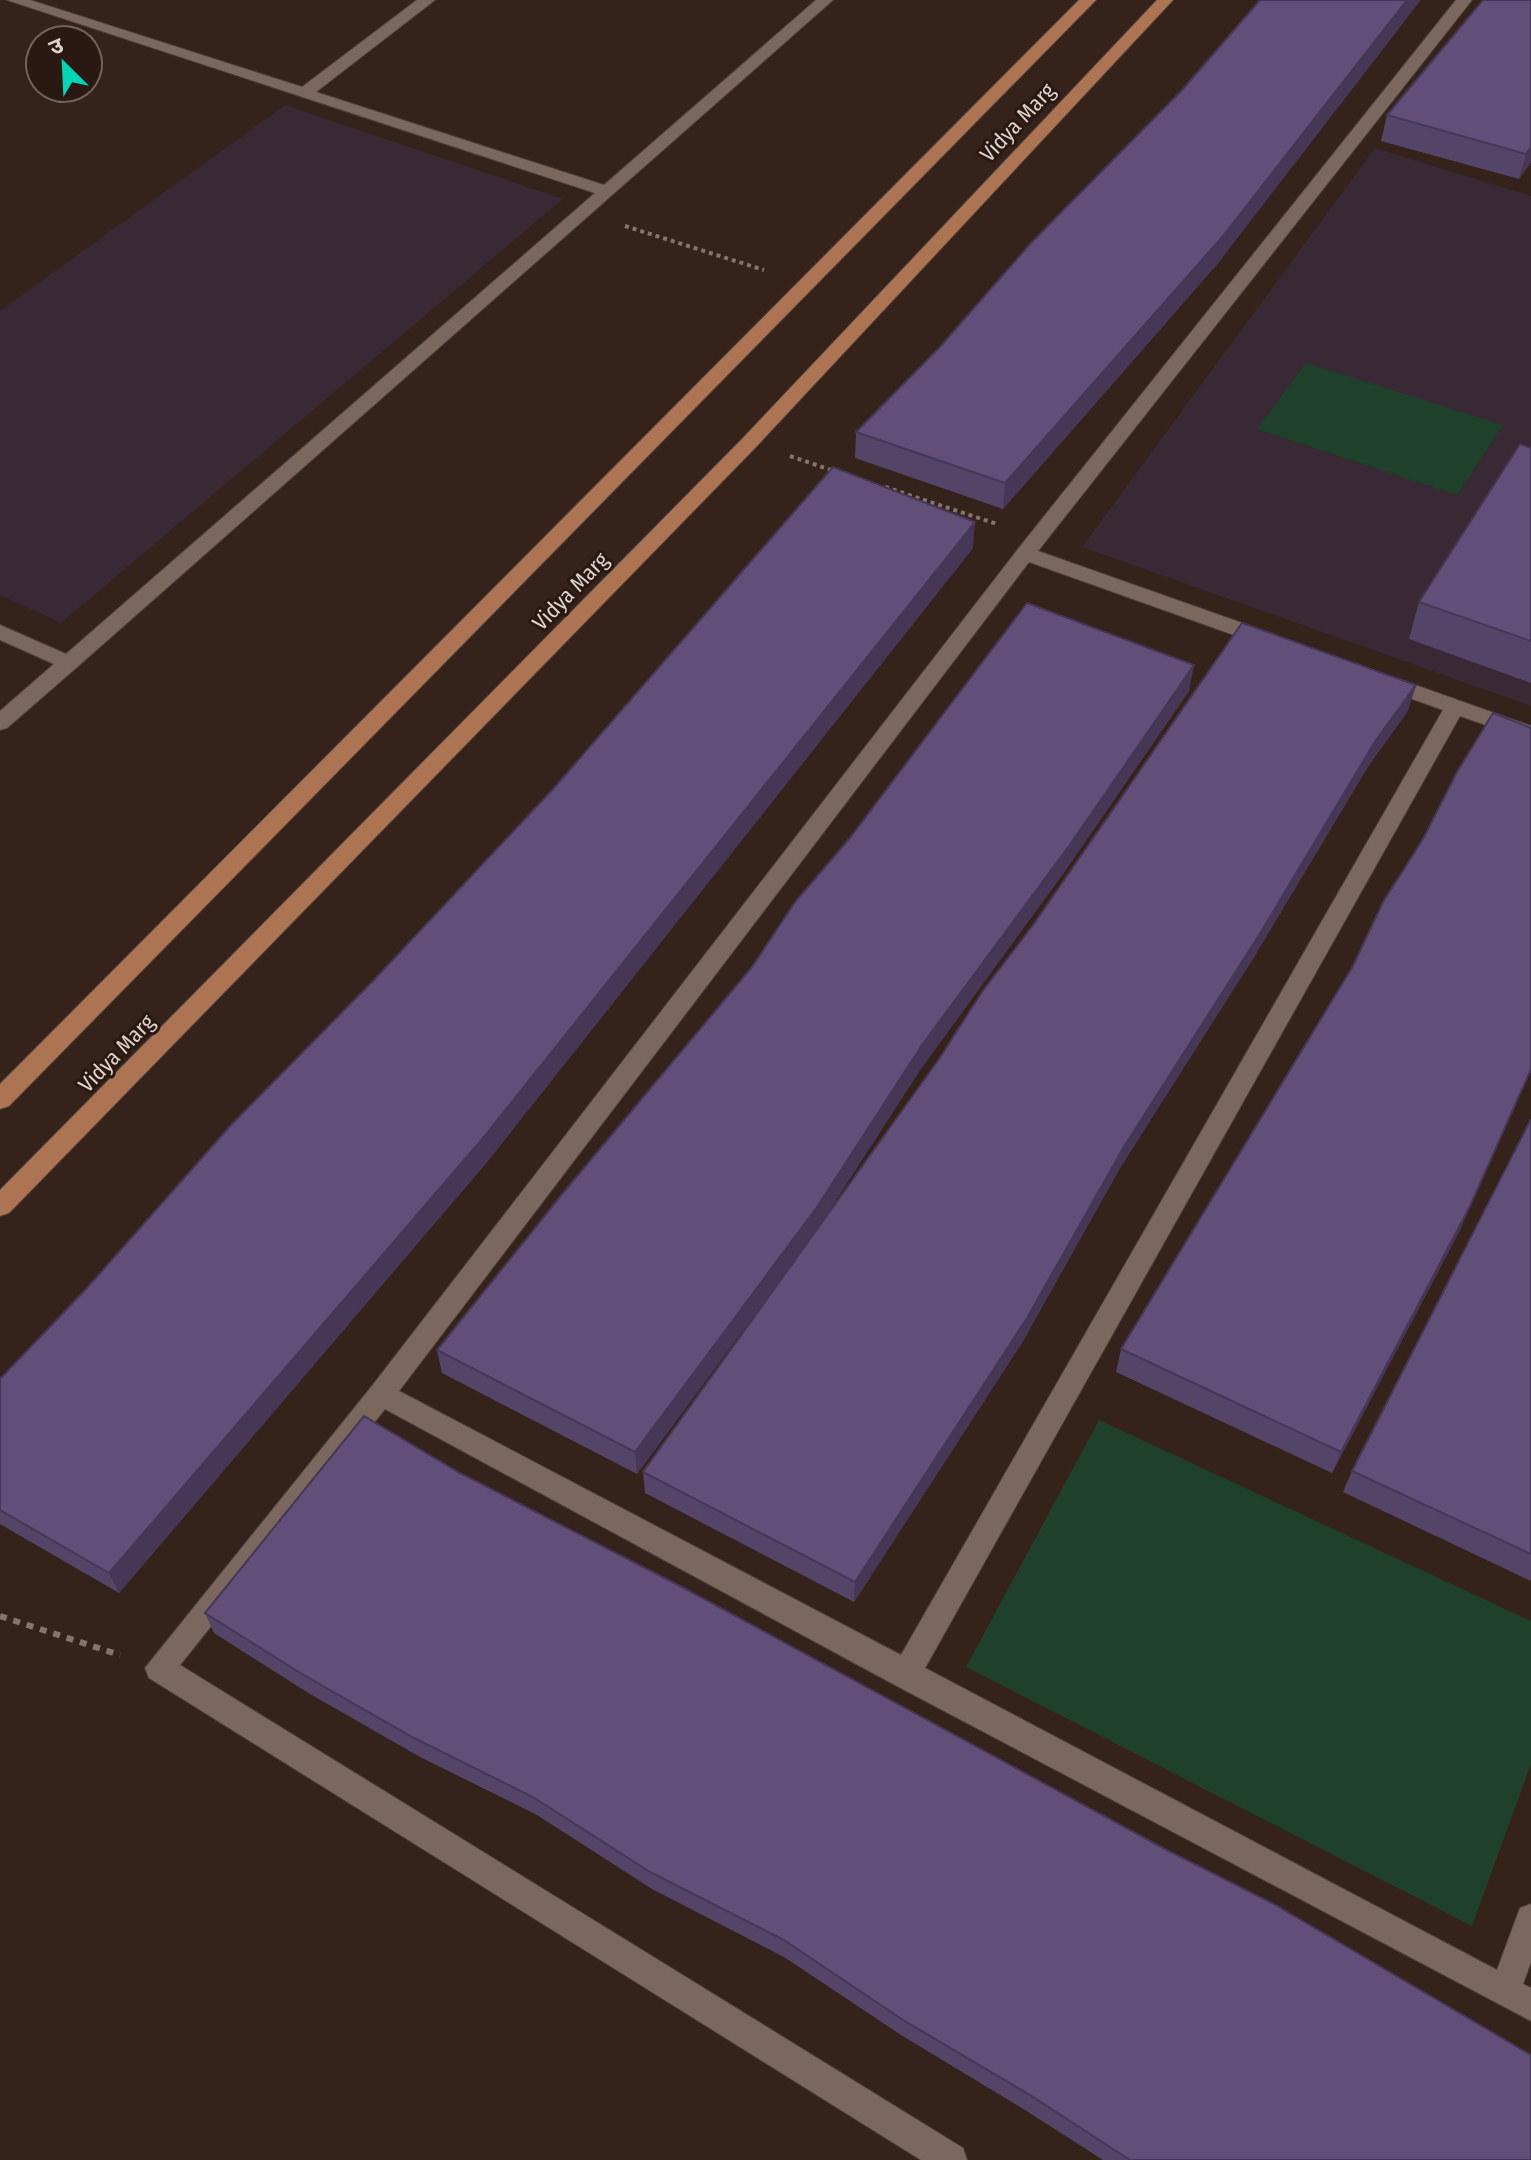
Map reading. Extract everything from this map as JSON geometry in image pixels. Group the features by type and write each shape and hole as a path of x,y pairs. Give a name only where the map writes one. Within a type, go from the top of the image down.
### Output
{"main road":[{"name":"Vidya Marg","path":"0,1099 1088,0"},
{"name":"Vidya Marg","path":"0,1206 749,443 1165,0"}],"street":[{"path":"15,0 607,191"},
{"path":"306,92 427,0"},
{"path":"951,2160 159,1668 381,1394 1032,546 1464,0"},
{"path":"0,723 819,1"},
{"path":"1032,546 1294,649"},
{"path":"0,632 69,663"},
{"path":"1367,675 1531,734"},
{"path":"905,1675 1455,707"},
{"path":"381,1394 1518,1998 1531,1919"}],"path":[{"path":"582,213 807,283"},
{"path":"749,443 850,476"},
{"path":"880,486 1032,546"},
{"path":"0,1616 159,1668"}],"shaded area":[{"path":"285,105 563,199 61,623 0,595 0,311"},
{"path":"1375,148 1531,196 1531,706 1082,547"}],"green space":[{"path":"1306,363 1503,425 1457,495 1257,429"},
{"path":"1099,1420 1531,1621 1531,1764 1472,1926 966,1667"}],"building":[{"path":"1260,0 1407,0 1223,236 1005,483 856,432 939,348 1031,243 1183,89"},
{"path":"1483,0 1531,0 1531,147 1526,154 1387,115"},
{"path":"1520,444 1531,448 1531,641 1419,602"},
{"path":"833,467 975,522 483,1138 109,1573 0,1510 0,1379 87,1288 231,1125 372,982 554,788"},
{"path":"1027,603 1194,665 1069,846 922,1045 817,1207 635,1452 437,1350 563,1193 752,967 795,902 849,839"},
{"path":"1242,623 1416,685 1376,740 1261,932 1125,1145 1027,1318 855,1582 643,1472 939,1059 982,992 1033,925"},
{"path":"1493,713 1531,728 1531,1069 1470,1206 1341,1452 1121,1349 1353,966 1383,902 1423,839 1457,772"},
{"path":"1531,1119 1531,1554 1352,1471"},
{"path":"364,1416 460,1473 684,1588 1165,1849 1272,1903 1531,2055 1531,2160 1130,2160 1030,2095 903,2020 784,1940 650,1872 533,1797 414,1738 302,1674 205,1613"}]}
